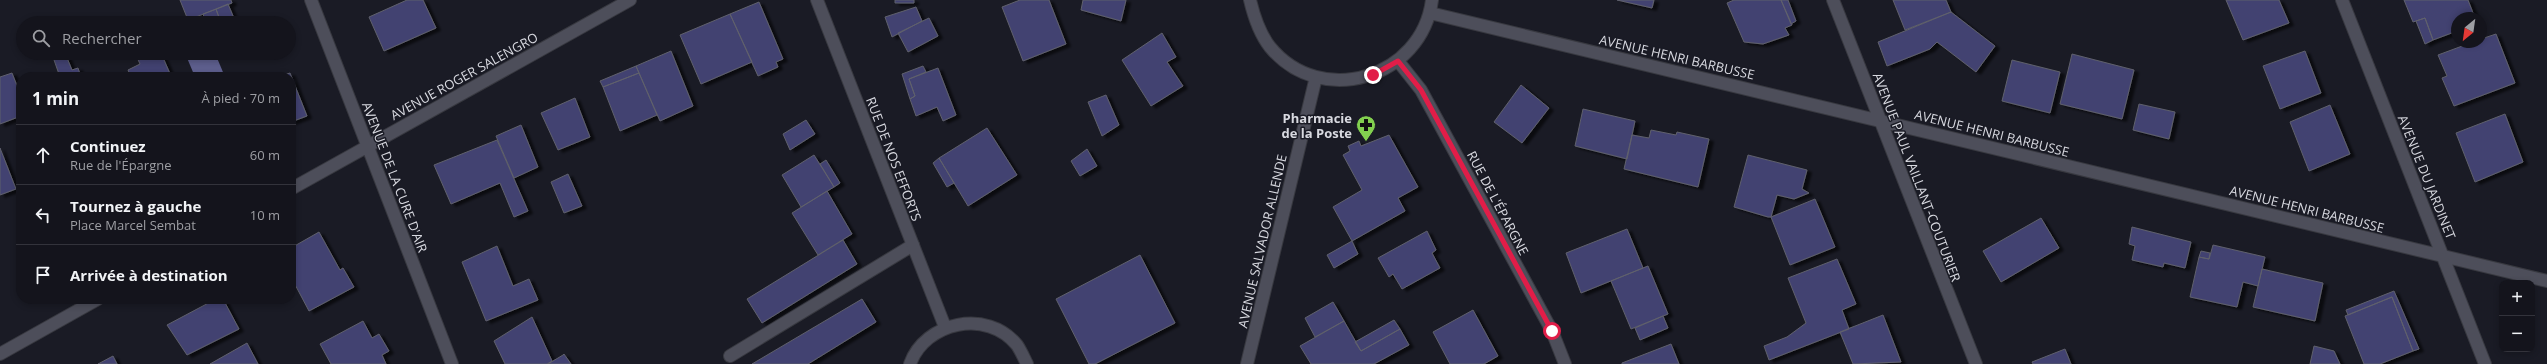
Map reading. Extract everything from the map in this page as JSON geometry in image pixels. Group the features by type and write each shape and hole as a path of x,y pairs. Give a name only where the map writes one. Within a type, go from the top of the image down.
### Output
{"street":[{"name":"AVENUE DE LA CURE D'AIR","path":"311,0 452,364"},
{"name":"AVENUE ROGER SALENGRO","path":"296,185 630,0"},
{"name":"RUE DE NOS EFFORTS","path":"818,0 945,327"},
{"path":"1250,0 1256,24 1270,47 1291,66 1316,77 1345,81 1366,76 1398,61 1418,39 1430,13 1432,0"},
{"name":"AVENUE PAUL VAILLANT-COUTURIER","path":"1833,0 1976,364"},
{"name":"AVENUE DU JARDINET","path":"2342,0 2485,364"},
{"name":"AVENUE HENRI BARBUSSE","path":"1430,13 2547,281"},
{"name":"RUE DE L'ÉPARGNE","path":"1398,61 1421,90 1552,331 1565,364"},
{"name":"AVENUE SALVADOR ALLENDE","path":"1247,364 1316,77"},
{"path":"730,356 913,245"},
{"path":"0,354 89,304"},
{"path":"910,364 914,355 927,338 945,327 971,323 996,329 1016,344 1027,364"}],"water":[{"path":"188,60 218,60 223,72 193,72"}],"building":[{"path":"180,0 231,0 232,3 198,16 186,16"},
{"path":"407,0 423,0 436,28 384,51 369,17"},
{"path":"895,0 914,0 914,3 895,3"},
{"path":"1020,0 1049,0 1066,44 1023,61 1002,7"},
{"path":"1083,0 1126,0 1121,21 1081,10"},
{"path":"1617,0 1654,0 1652,8"},
{"path":"1734,0 1781,0 1792,25 1785,28 1789,35 1763,44 1744,42 1727,3"},
{"path":"1781,0 1788,0 1796,21 1791,24"},
{"path":"1893,0 1946,0 1951,12 1905,30"},
{"path":"2226,0 2279,0 2289,23 2243,40"},
{"path":"2404,0 2468,0 2473,12 2451,12 2451,33 2433,40 2425,18 2413,22"},
{"path":"759,2 783,59 776,62 778,67 758,76 730,14"},
{"path":"228,4 233,16 218,16 216,9"},
{"path":"916,7 922,21 892,37 885,17"},
{"path":"216,9 218,16 204,16 203,14"},
{"path":"1951,12 1995,46 1976,72 1937,42 1930,49 1887,66 1878,42"},
{"path":"730,14 752,62 701,84 680,35"},
{"path":"929,18 938,36 908,52 898,33"},
{"path":"2425,18 2433,40 2425,44 2416,21"},
{"path":"1162,33 1176,57 1167,62 1183,86 1151,106 1122,60"},
{"path":"2496,34 2515,83 2454,106 2442,78 2447,76 2438,55 2457,48 2487,48 2487,37"},
{"path":"671,51 693,106 660,121 636,66"},
{"path":"2305,51 2321,93 2280,109 2263,66"},
{"path":"2072,54 2134,70 2122,119 2060,104"},
{"path":"54,60 68,60 72,70 78,68 79,72 58,72"},
{"path":"138,60 164,60 169,72 129,72 128,70 140,64"},
{"path":"2012,60 2060,72 2050,113 2002,101"},
{"path":"636,66 639,73 603,87 600,81"},
{"path":"923,66 926,72 909,79 915,96 910,99 902,74"},
{"path":"938,68 956,115 943,121 937,107 916,116 910,99 915,96 909,79"},
{"path":"12,73 16,83 16,118 0,124 0,77"},
{"path":"639,73 657,115 620,131 603,87"},
{"path":"1521,85 1549,108 1522,143 1494,122"},
{"path":"296,88 307,116 296,120"},
{"path":"1106,95 1119,125 1102,136 1088,102"},
{"path":"575,98 590,137 558,150 541,113"},
{"path":"2139,104 2175,112 2169,139 2133,130"},
{"path":"2330,105 2350,154 2309,171 2290,122"},
{"path":"1583,109 1635,121 1627,159 1575,146"},
{"path":"2505,114 2523,162 2475,182 2456,133"},
{"path":"806,120 815,134 790,150 783,134"},
{"path":"521,125 538,167 514,178 496,136"},
{"path":"987,128 1017,175 968,206 939,158"},
{"path":"1651,130 1676,135 1677,132 1709,139 1698,187 1624,169 1632,135 1649,138"},
{"path":"1389,135 1418,187 1398,198 1405,211 1352,241 1333,207 1362,190 1343,155 1350,151 1348,146 1359,141 1361,146"},
{"path":"497,140 528,211 514,217 500,183 451,204 434,165"},
{"path":"0,148 16,189 0,195"},
{"path":"1087,149 1097,166 1080,176 1071,161"},
{"path":"814,155 834,187 801,207 782,175"},
{"path":"1748,155 1807,170 1802,189 1809,193 1794,199 1777,195 1771,217 1734,207"},
{"path":"939,158 954,183 947,187 933,163"},
{"path":"826,160 840,183 834,187 820,164"},
{"path":"568,174 582,206 564,213 551,182"},
{"path":"827,191 852,234 818,255 792,213"},
{"path":"1815,199 1835,247 1790,265 1771,217"},
{"path":"2041,218 2059,248 2001,282 1983,251"},
{"path":"2132,227 2191,242 2185,268 2164,263 2163,267 2132,260 2135,246 2129,244"},
{"path":"1627,229 1643,268 1581,293 1566,253"},
{"path":"1427,231 1436,250 1432,253 1440,268 1402,289 1393,274 1389,277 1378,258"},
{"path":"319,232 340,270 343,268 354,287 309,311 296,286 296,245"},
{"path":"843,240 857,264 762,323 747,299"},
{"path":"1352,241 1358,254 1334,268 1327,255"},
{"path":"2213,245 2265,257 2258,286 2243,282 2237,307 2190,297 2199,257 2209,259"},
{"path":"497,246 513,286 529,279 538,300 486,321 462,262"},
{"path":"2201,251 2210,253 2209,259 2199,257"},
{"path":"1140,255 1175,323 1095,364 1089,364 1056,299"},
{"path":"1837,259 1856,304 1842,310 1849,329 1769,360 1764,346 1787,337 1806,323 1788,278"},
{"path":"1648,266 1668,314 1631,329 1611,281"},
{"path":"2262,269 2323,283 2315,321 2253,307"},
{"path":"2394,291 2419,349 2413,351 2392,297 2348,315 2346,310"},
{"path":"2392,297 2413,351 2380,364 2364,364 2345,316"},
{"path":"862,299 876,322 808,364 752,364"},
{"path":"1333,302 1344,321 1315,337 1305,318"},
{"path":"207,304 226,304 239,329 187,355 167,325"},
{"path":"1473,310 1498,356 1484,364 1450,364 1433,332"},
{"path":"1883,315 1901,362 1853,364 1840,332"},
{"path":"1663,316 1668,328 1640,340 1635,328"},
{"path":"532,317 552,361 547,364 505,364 494,341"},
{"path":"1394,320 1400,329 1361,351 1355,342"},
{"path":"363,321 372,338 379,334 389,351 382,355 386,364 331,364 320,344"},
{"path":"1344,321 1361,351 1400,329 1409,345 1374,364 1311,364 1300,346"},
{"path":"247,343 258,364 210,364"},
{"path":"1671,344 1679,364 1622,364 1622,363"},
{"path":"2314,346 2334,351 2340,364 2310,364"},
{"path":"2065,349 2071,364 2033,364 2032,362"},
{"path":"564,354 571,364 548,364 563,355"},
{"path":"113,356 117,364 98,364"}],"place":[{"name":"Pharmacie de la Poste","path":"1366,142"}],"route":[{"path":"1373,75 1398,61 1421,90 1552,331"}]}
